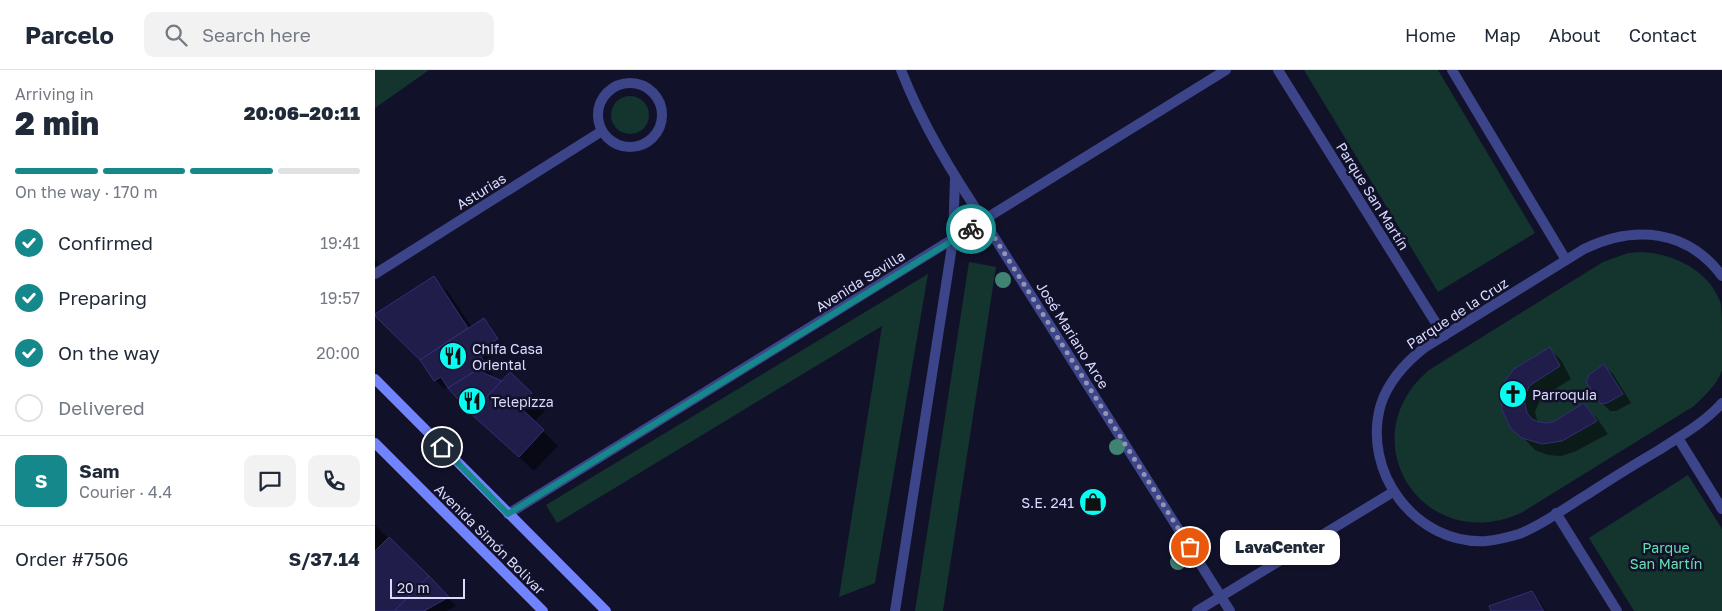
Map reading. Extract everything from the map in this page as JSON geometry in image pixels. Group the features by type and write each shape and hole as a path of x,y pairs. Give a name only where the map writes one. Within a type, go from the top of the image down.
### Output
{"main road":[{"path":"375,379 606,611"},
{"name":"Avenida Simón Bolivar","path":"375,443 543,611"}],"street":[{"name":"José Mariano Arce","path":"901,70 914,104 955,178 1230,611"},
{"name":"Avenida Sevilla","path":"508,514 1226,70"},
{"name":"Parque San Martín","path":"1277,70 1444,336"},
{"path":"1452,70 1566,260"},
{"path":"628,82 640,84 657,97 662,117 660,127 655,136 647,143 637,147 617,145 608,139 602,131 598,121 598,110 602,99 609,90 628,82"},
{"name":"Asturias","path":"375,274 602,131"},
{"path":"895,611 953,240 955,178"},
{"name":"Parque de la Cruz","path":"1722,276 1703,256 1688,246 1671,239 1635,234 1617,236 1600,241 1566,260 1410,359 1398,372 1388,388 1381,405 1377,424 1379,458 1393,492 1417,519 1441,532 1467,540 1485,541 1520,533 1556,513 1678,438 1710,415 1722,402"},
{"path":"1678,438 1722,509"},
{"path":"1197,611 1393,492"},
{"path":"1556,513 1617,611"}],"green space":[{"path":"375,70 429,70 375,108"},
{"path":"1304,70 1438,70 1535,233 1438,292"},
{"path":"630,96 644,101 649,115 644,129 630,134 616,129 611,115 616,101"},
{"path":"1642,252 1667,256 1690,266 1709,282 1716,292 1721,304 1722,370 1710,390 1694,406 1521,513 1486,522 1454,519 1427,505 1408,484 1397,457 1395,428 1406,398 1429,370 1603,262 1628,253"},
{"path":"969,262 996,267 943,611 915,611"},
{"path":"928,274 875,583 839,597 882,326 557,523 546,505"},
{"name":"Parque San Martín","path":"1688,475 1722,529 1722,611 1634,611 1589,538"}],"building":[{"path":"434,276 468,328 420,360 375,314"},
{"name":"Chifa Casa Oriental","path":"484,318 498,339 478,352 486,364 448,388 441,377 434,381 420,360"},
{"name":"Parroquia","path":"1550,347 1560,366 1529,386 1524,399 1527,413 1532,419 1539,422 1553,422 1584,403 1597,421 1562,441 1542,444 1522,438 1511,429 1502,410 1501,396 1505,381 1514,369"},
{"path":"1604,364 1623,394 1607,403 1601,404 1586,382 1589,375"},
{"name":"Telepizza","path":"477,370 502,381 471,414 448,388"},
{"path":"510,372 532,393 520,407 544,430 519,457 471,414"},
{"path":"389,537 429,576 394,611 375,611 375,551"},
{"path":"429,576 449,597 424,611 394,611"},
{"path":"1532,591 1544,611 1491,611 1489,606"}],"way so far":[{"path":"971,229 984,221 1190,547"}],"place":[{"name":"Chifa Casa Oriental","path":"453,356"},
{"name":"Parroquia","path":"1513,394"},
{"name":"Telepizza","path":"472,401"},
{"name":"S.E. 241","path":"1093,502"},
{"name":"LavaCenter","path":"1190,547"}],"route":[{"path":"442,447 508,514 971,229"}]}
